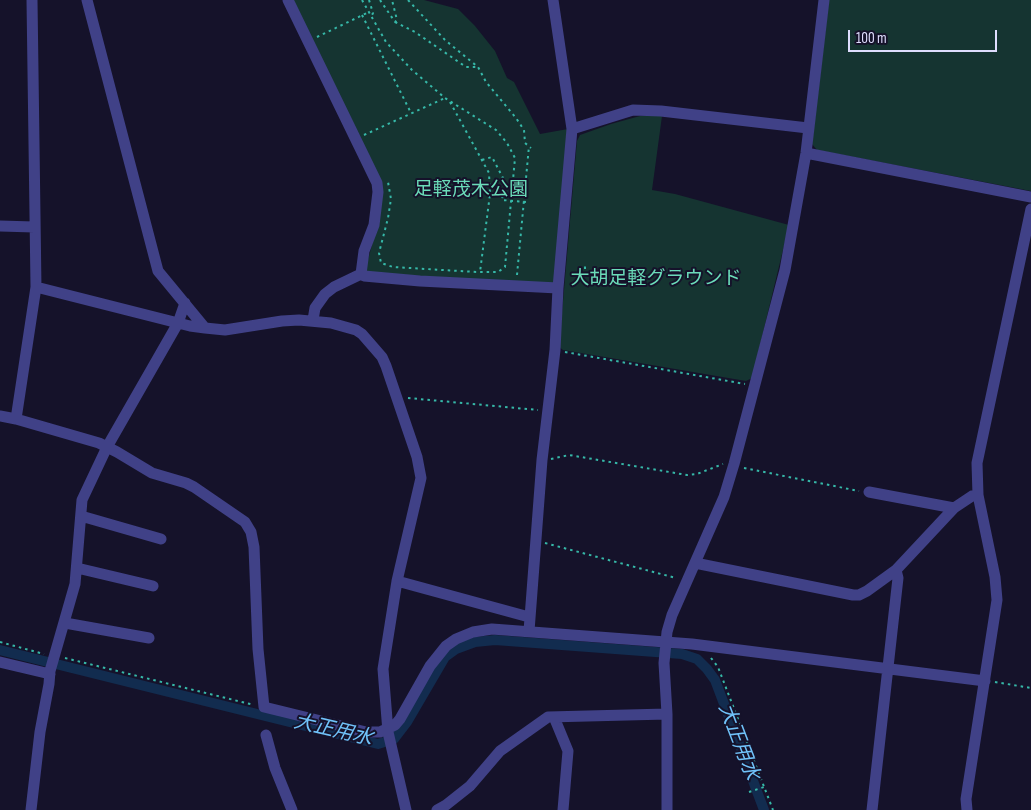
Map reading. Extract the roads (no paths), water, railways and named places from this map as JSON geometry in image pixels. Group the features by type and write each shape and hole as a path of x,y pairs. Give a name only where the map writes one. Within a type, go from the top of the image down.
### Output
{"street":[{"path":"16,419 36,287 32,0"},
{"path":"87,0 158,271 205,328"},
{"path":"288,0 377,183 378,192 374,225 364,251 361,274"},
{"path":"529,631 542,460 561,314 558,288 572,129 553,0"},
{"path":"668,810 667,714 664,663 669,624 724,498 785,270 806,152 824,0"},
{"path":"572,129 633,110 661,111 808,128"},
{"path":"806,152 1031,197"},
{"path":"967,810 966,799 996,600 995,577 978,495 976,476 979,449 1031,209"},
{"path":"0,226 34,226"},
{"path":"314,320 314,308 325,294 334,287 361,274 364,276 420,281 558,288"},
{"path":"36,287 178,323 205,328 225,330 282,321 314,320 356,330 368,340 382,357 416,457 421,478 397,581 383,670 388,731 406,810"},
{"path":"31,810 40,732 50,672 75,584 82,500 107,447 178,323 185,303"},
{"path":"0,416 16,419 107,447 161,477 186,482 240,518 248,527 254,547 258,649 264,706 366,732 388,731 400,719 446,646 456,639 482,630 529,631 666,644 692,644 985,681"},
{"path":"869,492 954,508"},
{"path":"695,564 859,595 896,570 954,508 972,496 978,495"},
{"path":"81,516 161,539"},
{"path":"76,568 153,586"},
{"path":"872,810 898,578 896,570"},
{"path":"397,581 529,617"},
{"path":"65,623 149,638"},
{"path":"0,662 50,672"},
{"path":"437,810 470,786 500,751 548,717 667,714"},
{"path":"554,717 568,750 564,810"},
{"path":"266,735 275,768 292,810"}],"waterway":[{"name":"大正用水","path":"0,650 378,744 394,739 407,722 445,657 456,649 475,642 495,640 682,654 697,659 715,680 764,810"}],"park label":[{"name":"足軽茂木公園","path":"471,190"},
{"name":"大胡足軽グラウンド","path":"656,279"}]}
